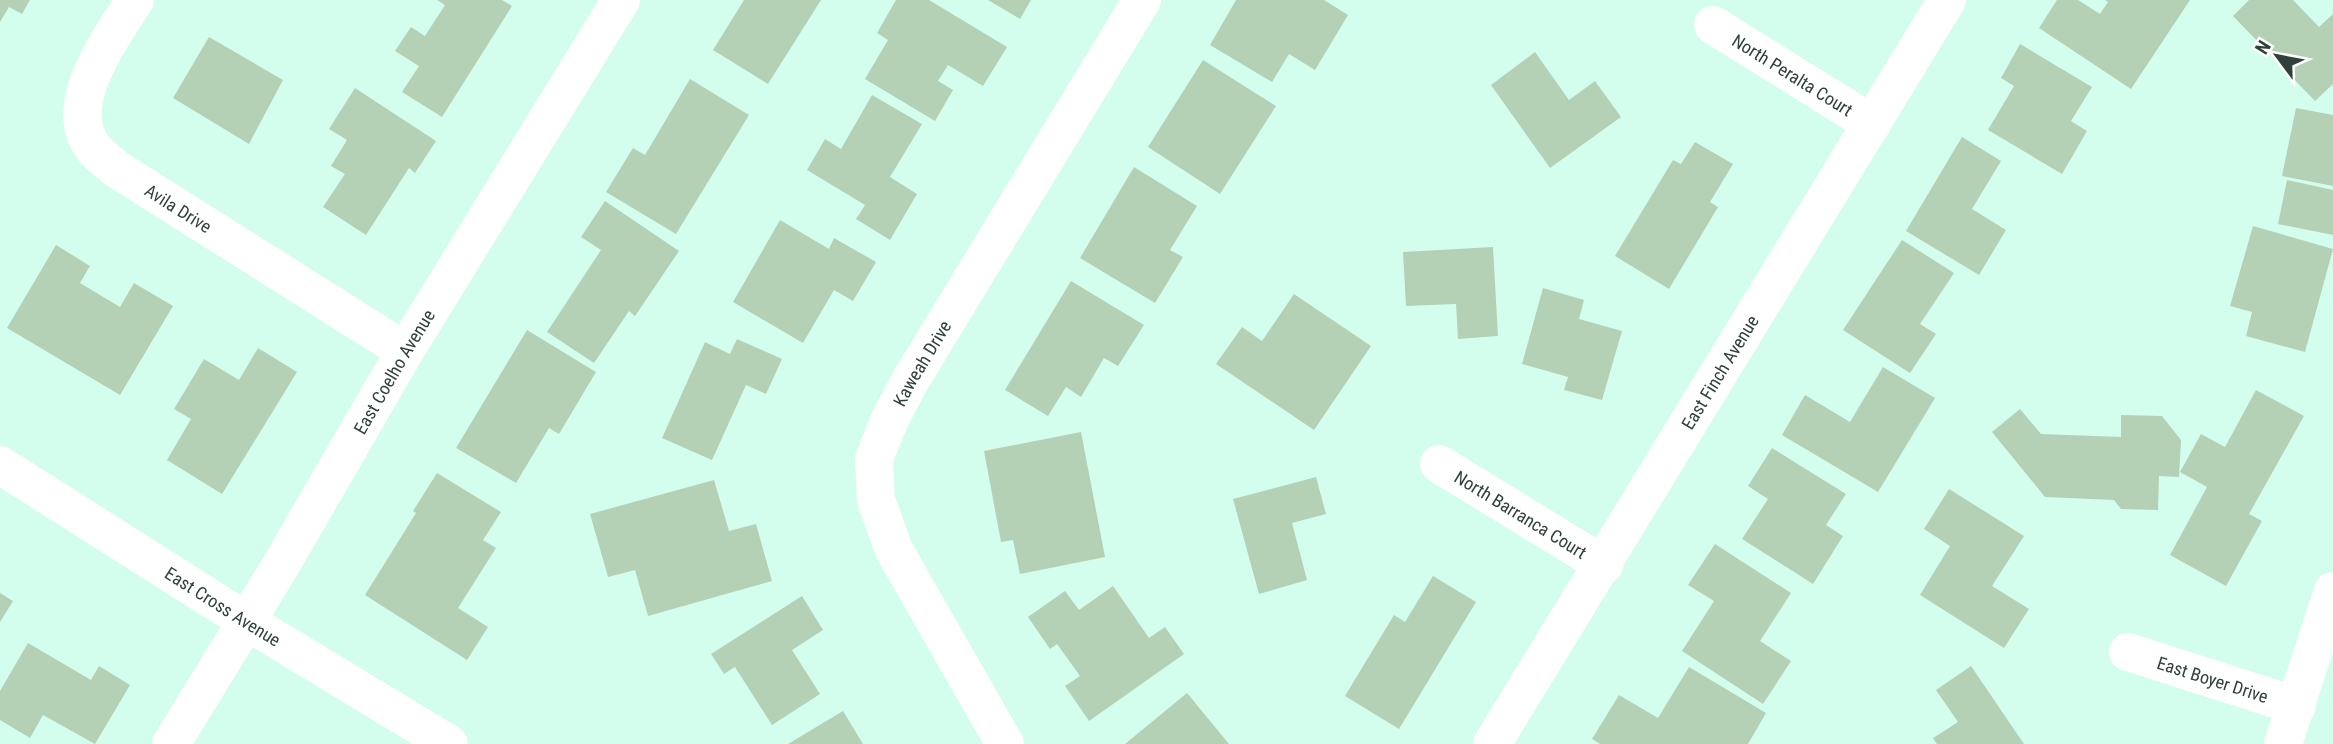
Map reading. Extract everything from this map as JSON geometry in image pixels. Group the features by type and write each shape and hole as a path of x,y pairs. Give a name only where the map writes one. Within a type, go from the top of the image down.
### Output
{"street":[{"name":"Avila Drive","path":"135,0 93,68 83,101 84,128 93,149 115,168 405,351"},
{"name":"East Coelho Avenue","path":"171,744 405,351 621,0"},
{"name":"Kaweah Drive","path":"1005,744 894,550 876,500 874,459 890,419 910,381 1142,0"},
{"name":"East Finch Avenue","path":"1492,744 1604,565 1947,0"},
{"name":"North Peralta Court","path":"1713,25 1872,124"},
{"name":"North Barranca Court","path":"1439,464 1604,565"},
{"name":"East Cross Avenue","path":"0,465 246,621 449,744"},
{"path":"2283,744 2333,591"},
{"name":"East Boyer Drive","path":"2127,652 2297,706"}],"building":[{"path":"0,0 30,0 22,14 9,7 0,22"},
{"path":"437,0 502,0 512,6 442,117 402,92 419,66 395,51 411,27 425,36 445,5"},
{"path":"744,0 821,0 768,84 713,50"},
{"path":"896,0 929,0 1007,47 983,86 948,65 938,81 953,90 935,121 865,79 888,40 877,33"},
{"path":"988,0 1031,0 1020,19"},
{"path":"1236,0 1324,0 1348,15 1315,70 1289,54 1272,82 1210,45"},
{"path":"2057,0 2078,0 2100,14 2108,2 2105,0 2190,0 2131,89 2039,28"},
{"path":"2249,0 2293,0 2319,27 2333,14 2333,84 2315,101 2233,16"},
{"path":"209,37 283,80 249,144 173,98"},
{"path":"2020,44 2092,87 2071,121 2087,131 2062,174 1988,130 2014,86 2001,78"},
{"path":"1535,52 1569,100 1595,81 1621,117 1550,168 1491,85"},
{"path":"1203,60 1276,106 1220,194 1148,147"},
{"path":"690,79 749,115 676,234 606,192 633,148 645,155"},
{"path":"355,88 436,141 415,173 409,168 366,235 323,207 345,174 331,166 347,140 329,129"},
{"path":"872,95 922,124 890,177 917,194 890,240 856,219 865,205 807,170 825,139 841,149"},
{"path":"2296,108 2333,115 2333,186 2282,176"},
{"path":"1962,137 2001,161 1972,209 2006,230 1979,275 1906,231"},
{"path":"1695,142 1733,164 1710,202 1718,207 1669,289 1615,256 1673,160 1681,164"},
{"path":"1134,167 1197,206 1170,250 1183,257 1155,303 1080,258"},
{"path":"2287,180 2333,190 2333,235 2278,224"},
{"path":"605,201 679,251 635,316 629,311 594,363 547,332 601,250 581,237"},
{"path":"780,220 829,249 834,238 876,262 853,301 834,290 803,343 733,302"},
{"path":"2253,226 2333,249 2305,352 2246,336 2252,312 2230,306"},
{"path":"1902,240 1954,273 1920,324 1936,334 1910,373 1843,330"},
{"path":"56,245 90,266 80,283 120,307 134,283 173,306 120,395 7,328"},
{"path":"1493,247 1498,336 1458,339 1456,304 1406,306 1403,252"},
{"path":"1071,281 1144,325 1118,366 1104,358 1081,397 1066,387 1048,416 1005,390"},
{"path":"1543,288 1584,300 1579,319 1622,331 1602,400 1564,390 1568,377 1522,364"},
{"path":"1294,294 1371,346 1314,430 1216,364 1242,327 1262,341"},
{"path":"527,330 596,372 559,434 549,428 516,483 456,448"},
{"path":"737,339 782,359 766,394 746,385 712,460 662,438 705,342 730,354"},
{"path":"258,348 297,372 222,494 167,460 191,419 174,409 204,359 239,380"},
{"path":"1883,367 1935,398 1878,492 1782,435 1805,395 1850,422"},
{"path":"2256,390 2304,416 2249,514 2262,521 2226,586 2170,555 2207,487 2180,472 2201,434 2225,447"},
{"path":"2020,409 2041,434 2121,437 2121,415 2162,416 2181,440 2179,477 2159,476 2158,510 2121,509 2114,500 2045,497 1992,432"},
{"path":"1081,432 1105,557 1020,574 1013,540 1001,542 984,451"},
{"path":"1772,448 1846,494 1826,525 1843,536 1813,584 1742,539 1768,499 1748,486"},
{"path":"437,473 501,512 483,540 496,548 458,608 488,627 467,660 365,595 416,513 413,511"},
{"path":"1316,477 1326,514 1292,523 1307,580 1259,594 1233,499"},
{"path":"714,480 729,531 756,524 772,581 648,616 635,570 608,577 590,514"},
{"path":"1949,489 2024,536 1992,586 2029,609 2004,648 1920,595 1950,546 1924,529"},
{"path":"1715,544 1791,593 1760,641 1791,661 1763,704 1682,651 1714,601 1688,585"},
{"path":"1433,576 1476,602 1399,729 1345,696 1394,615 1405,622"},
{"path":"1113,586 1149,638 1165,627 1184,654 1089,721 1065,686 1080,676 1057,644 1050,649 1028,617 1065,591 1079,610"},
{"path":"0,593 13,601 0,622"},
{"path":"802,596 823,630 792,650 820,694 772,725 735,667 724,674 711,654"},
{"path":"28,643 91,680 99,666 130,685 95,744 43,715 30,738 0,720 0,691"},
{"path":"1971,666 2024,744 1937,744 1933,738 1958,722 1936,690"},
{"path":"1689,667 1766,713 1748,744 1600,744 1592,739 1619,695 1658,718"},
{"path":"1187,693 1229,744 1125,744"},
{"path":"843,711 863,744 788,744"}]}
